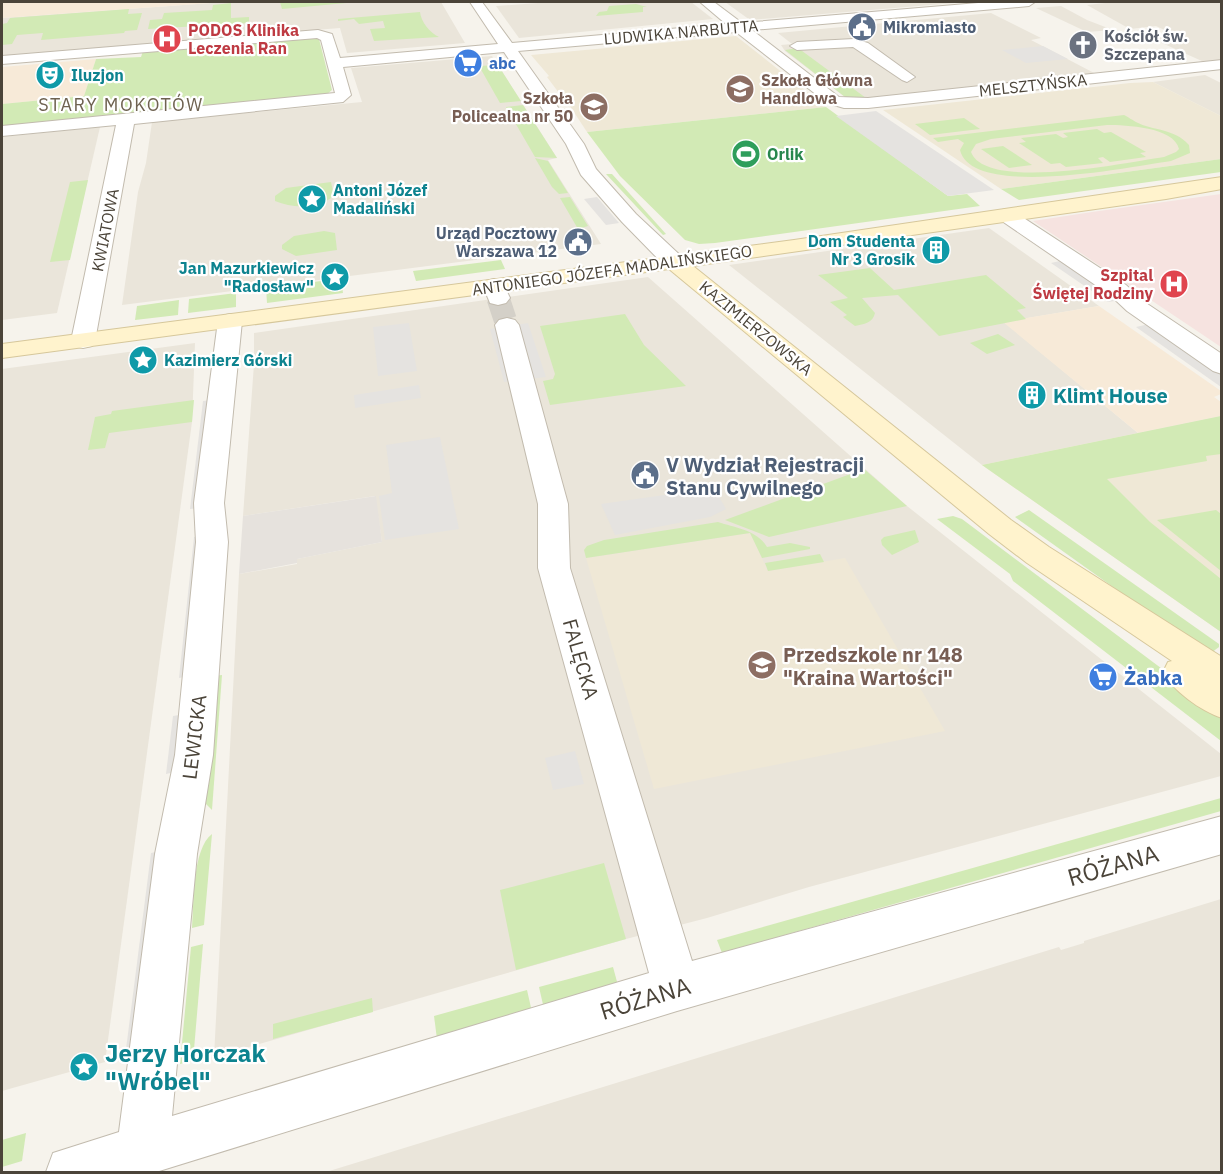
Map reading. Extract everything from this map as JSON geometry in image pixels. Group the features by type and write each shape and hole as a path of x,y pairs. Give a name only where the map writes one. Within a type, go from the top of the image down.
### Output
{"street":[{"name":"KAZIMIERZOWSKA","path":"476,2 575,144 588,171 629,218 674,262 966,500 1038,555 1221,703"},
{"path":"706,2 740,27"},
{"name":"LUDWIKA NARBUTTA","path":"334,63 1029,2"},
{"name":"MELSZTYŃSKA","path":"740,27 839,102 868,103 1221,64"},
{"path":"2,60 311,34 327,37 342,93 342,96 337,99 2,131"},
{"path":"797,46 854,43 863,46 907,77"},
{"name":"KWIATOWA","path":"83,341 126,119"},
{"name":"ANTONIEGO JÓZEFA MADALIŃSKIEGO","path":"2,351 230,321 500,303 674,262 1166,193 1221,183"},
{"path":"1006,215 1118,290 1135,306 1221,366"},
{"name":"FALĘCKA","path":"500,303 553,504 554,568 677,988"},
{"name":"LEWICKA","path":"142,1152 176,854 194,755 212,542 209,503 230,321"},
{"name":"KAZIMIERZOWSKA","path":"1038,555 1221,676"},
{"name":"RÓŻANA","path":"72,1173 677,988 1221,835"}],"shaded area":[{"path":"2,2 225,2 2,18"},
{"path":"225,2 441,2 465,43 347,53 340,28 2,56 2,18"},
{"path":"551,2 691,2 713,19 519,38 496,6"},
{"path":"725,2 967,2 750,20"},
{"path":"1114,2 1221,2 1221,60 1204,62 1151,38 1177,36 1156,26 1130,29 1087,5"},
{"path":"1061,6 1087,20 1113,30 1087,32 1036,8"},
{"path":"991,13 1041,38 1031,40 1096,74 866,98 845,97 785,51 781,45 792,44 778,33"},
{"path":"736,36 826,107 587,132 562,94 547,77 549,76 531,55"},
{"path":"1043,46 1068,59 1026,63 1002,50"},
{"path":"492,56 557,158 548,160 601,244 122,305 138,192 146,163 152,122 362,102 351,68"},
{"path":"96,59 84,96 2,104 2,67"},
{"path":"1205,75 1221,83 1221,116 1153,82"},
{"path":"1153,82 1221,116 1221,159 1001,189 883,110 1130,83"},
{"path":"876,111 994,190 948,196 836,116"},
{"path":"100,127 57,313 2,320 2,137"},
{"name":"Szpital Świętej Rodziny","path":"1221,194 1221,347 1033,221 1092,212"},
{"path":"597,197 619,223 606,225 584,199"},
{"path":"989,228 1099,306 1004,322 1138,433 982,465 729,265"},
{"path":"1064,260 1121,300 1108,302 1051,263"},
{"path":"648,277 907,506 1221,754 1221,776 809,887 214,1057 239,574 297,564 297,559 382,542 375,496 243,516 254,364 254,333"},
{"path":"1099,306 1221,391 1221,394 1214,397 1221,402 1221,416 1138,433 1003,322"},
{"path":"409,323 417,371 378,376 373,327"},
{"path":"528,323 546,377 504,382 490,329"},
{"path":"1149,324 1221,374 1221,387 1136,327"},
{"path":"195,343 192,422 105,1062 2,1091 2,369"},
{"path":"419,385 421,398 355,408 354,395"},
{"path":"212,400 200,508 190,509 203,401"},
{"path":"1221,416 1221,632 982,465"},
{"path":"440,437 459,529 385,540 379,496 392,493 386,445"},
{"path":"714,488 726,509 710,517 615,535 601,504"},
{"path":"376,496 382,542 297,559 297,563 239,574 243,516"},
{"name":"Przedszkole nr 148 \"Kraina Wartości\"","path":"750,533 768,571 845,558 945,731 654,789 586,558"},
{"path":"203,536 189,676 179,678 194,537"},
{"path":"185,714 179,771 166,774 173,716"},
{"path":"575,751 584,784 553,790 545,758"},
{"path":"165,850 140,1053 125,1057 151,853"},
{"path":"1221,899 1221,1172 326,1172 1059,947 1061,950 1084,943 1084,941"}],"green space":[{"path":"280,2 357,2 282,9"},
{"path":"231,3 231,18 249,17 249,23 148,29 150,20 162,19 164,13 212,10 213,5"},
{"path":"636,4 647,7 643,7 643,12 596,16 599,12 607,11 609,6"},
{"path":"129,9 128,14 142,13 137,30 41,40 43,33 17,35 12,44 2,45 2,24 7,23 10,18"},
{"path":"420,12 426,27 439,37 374,41 370,29 385,28 383,21 359,24 354,19 338,21 338,19"},
{"path":"319,39 332,90 326,95 2,128 2,104 84,96 96,59 141,57 143,51"},
{"path":"798,48 866,98 845,97 785,50"},
{"path":"498,65 521,101 500,103 479,66"},
{"path":"523,105 557,158 535,157 506,107"},
{"name":"Orlik","path":"826,107 948,196 967,194 980,206 699,244 685,240 620,176 587,132"},
{"path":"1124,115 1143,125 1177,136 1189,145 1190,153 1171,161 1091,173 1022,177 993,174 971,165 960,150 964,143 958,139 938,142 933,138","holes":["1107,125 1137,127 1159,132 1168,136 1179,149 1164,157 1121,164 1029,172 1003,170 982,164 971,152 976,144 991,139"]},
{"path":"964,118 980,129 930,135 915,124"},
{"path":"1097,129 1104,133 1111,132 1146,152 1140,153 1146,157 1110,162 1103,157 1098,158 1103,163 1066,167 1060,163 1051,164 1019,143 1026,142 1021,138 1056,134 1063,138 1068,137 1063,133"},
{"path":"1003,146 1032,165 1009,168 981,149"},
{"path":"535,158 548,161 568,193 559,194 552,187"},
{"path":"1221,159 1221,172 1019,200 1001,189"},
{"path":"606,174 612,174 666,234 663,235"},
{"path":"88,180 70,260 50,262 70,182"},
{"path":"331,182 334,196 320,203 298,206 275,201 275,196 286,188"},
{"path":"570,197 588,226 578,229 560,198"},
{"path":"324,231 335,233 337,250 296,256 282,249 282,245 294,236"},
{"path":"501,260 505,269 416,281 413,271"},
{"path":"870,268 894,290 986,275 1026,308 1017,310 1026,319 939,336 898,295 862,298 875,313 870,321 855,326 843,317 847,315 830,302 848,298 818,275"},
{"path":"329,280 330,282 341,281 343,293 267,303 266,288"},
{"path":"236,293 236,307 188,313 189,299"},
{"path":"179,300 178,315 135,320 137,306"},
{"path":"625,314 644,345 686,386 550,405 543,381 553,379 555,374 540,326"},
{"path":"998,334 1015,345 987,354 970,343"},
{"path":"194,400 192,422 109,433 105,448 88,450 95,417 111,414 112,411"},
{"path":"1221,416 1221,454 1206,456 1207,461 1107,479 1150,522 1221,579 1221,632 982,465"},
{"path":"864,469 907,506 769,537 725,520"},
{"path":"1029,510 1219,644 1219,647 1211,653 1204,652 1015,517"},
{"path":"1216,510 1221,514 1221,571 1157,520"},
{"path":"953,516 962,519 1221,713 1221,741 1013,581 1010,574 937,519"},
{"path":"718,522 752,533 767,547 790,543 810,547 810,549 762,558 750,533 586,558 584,550 587,546 604,540"},
{"path":"915,530 919,542 892,555 882,545 881,540 884,537"},
{"path":"820,554 824,562 768,571 765,563"},
{"path":"222,675 212,810 205,803 213,676"},
{"path":"1221,798 1221,811 722,953 717,940"},
{"path":"212,834 204,925 192,928 197,864 205,841"},
{"path":"604,863 626,939 516,970 500,890"},
{"path":"203,944 193,1061 180,1064 191,947"},
{"path":"613,967 619,989 544,1009 539,987"},
{"path":"527,990 532,1012 437,1039 434,1016"},
{"path":"372,998 373,1012 273,1039 273,1024"},
{"path":"26,1133 22,1161 2,1167 2,1140"}],"tunnel":[{"path":"498,298 507,325"}],"place":[{"name":"Mikromiasto","path":"862,27"},
{"name":"PODOS Klinika Leczenia Ran","path":"167,39"},
{"name":"Kościół św. Szczepana","path":"1083,45"},
{"name":"abc","path":"468,63"},
{"name":"Iluzjon","path":"50,75"},
{"name":"Szkoła Główna Handlowa","path":"740,89"},
{"name":"Szkoła Policealna nr 50","path":"594,107"},
{"name":"Orlik","path":"746,154"},
{"name":"Antoni Józef Madaliński","path":"312,199"},
{"name":"Urząd Pocztowy Warszawa 12","path":"578,242"},
{"name":"Dom Studenta Nr 3 Grosik","path":"936,250"},
{"name":"Jan Mazurkiewicz \"Radosław\"","path":"335,277"},
{"name":"Szpital Świętej Rodziny","path":"1174,284"},
{"name":"Kazimierz Górski","path":"143,360"},
{"name":"Klimt House","path":"1032,395"},
{"name":"V Wydział Rejestracji Stanu Cywilnego","path":"645,475"},
{"name":"Przedszkole nr 148 \"Kraina Wartości\"","path":"762,665"},
{"name":"Żabka","path":"1103,677"},
{"name":"Jerzy Horczak \"Wróbel\"","path":"84,1067"}],"district":[{"name":"STARY MOKOTÓW","path":"121,104"}]}
